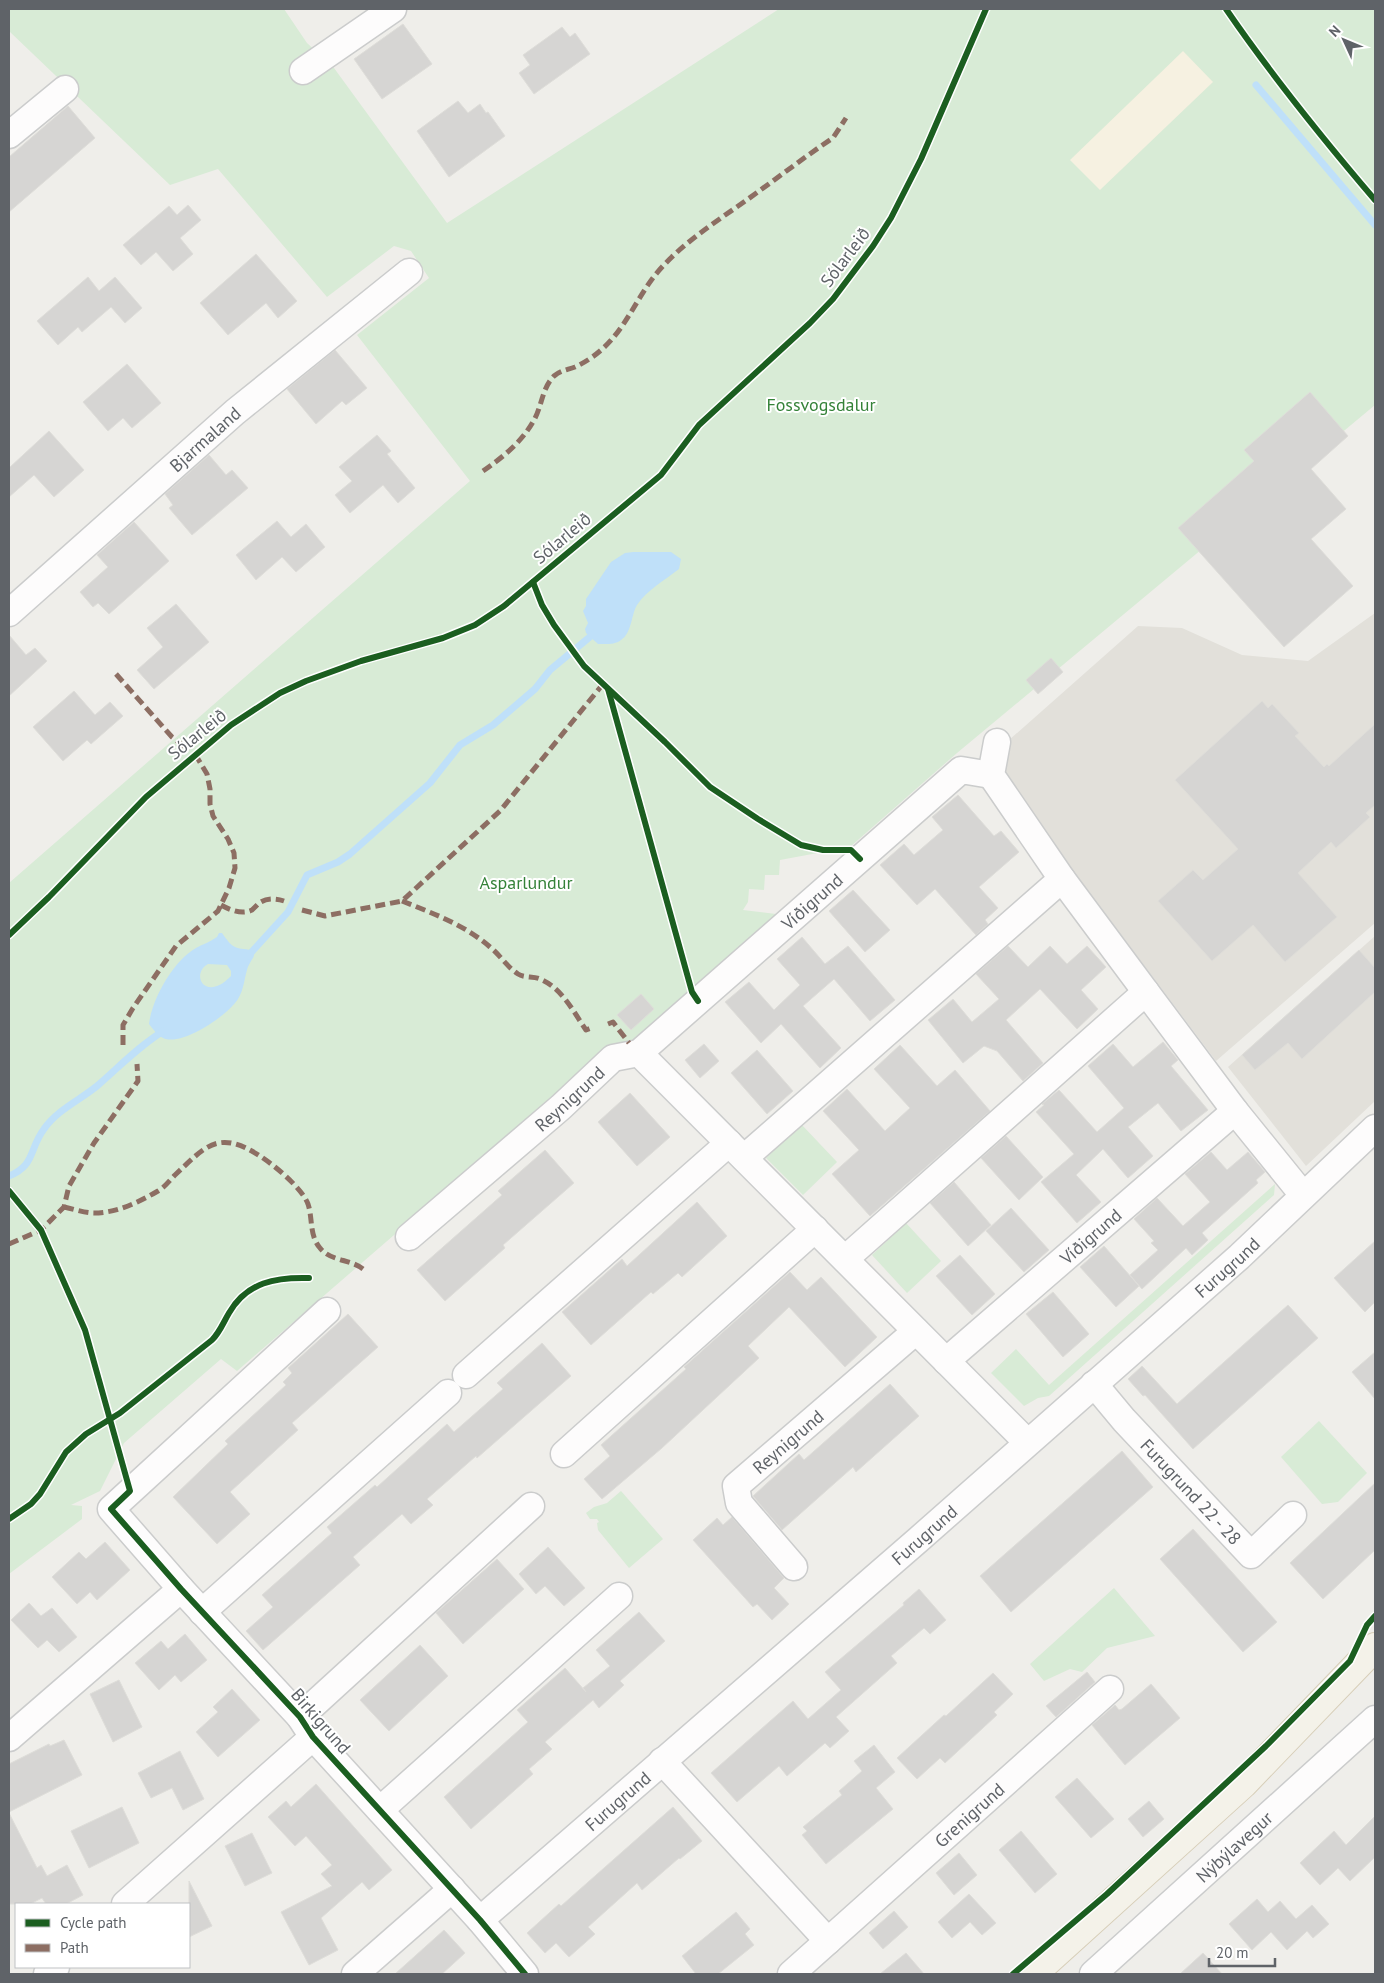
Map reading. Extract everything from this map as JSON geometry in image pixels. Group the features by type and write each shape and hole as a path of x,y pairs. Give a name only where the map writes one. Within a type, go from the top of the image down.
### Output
{"main road":[{"path":"1033,1974 1243,1784 1375,1647"}],"street":[{"path":"303,71 393,9"},
{"path":"9,136 65,89"},
{"name":"Bjarmaland","path":"9,613 235,412 409,272"},
{"path":"998,742 991,775 1062,879 1235,1111 1303,1195"},
{"name":"Víðigrund","path":"640,1052 961,770 991,775"},
{"path":"202,1612 457,1384 1062,879"},
{"path":"845,1259 1146,992"},
{"path":"640,1052 1027,1442"},
{"name":"Reynigrund","path":"409,1237 561,1107 613,1058 640,1052"},
{"name":"Víðigrund","path":"946,1361 1235,1111"},
{"name":"Furugrund","path":"480,1920 918,1540 1239,1257 1303,1195 1370,1143"},
{"path":"564,1454 815,1229"},
{"name":"Birkigrund","path":"327,1312 111,1509 480,1920 525,1974"},
{"name":"Reynigrund","path":"794,1567 739,1503 736,1486 916,1331"},
{"name":"Furugrund 22 - 28","path":"1094,1384 1124,1420 1251,1555 1293,1515"},
{"name":"Birkigrund","path":"127,1903 531,1506"},
{"path":"9,1738 181,1589"},
{"path":"380,1810 619,1596"},
{"name":"Grenigrund","path":"791,1974 1110,1689"},
{"name":"Nýbýlavegur","path":"1093,1974 1375,1719"},
{"path":"662,1761 828,1941"},
{"path":"355,1974 452,1889"}],"shaded area":[{"path":"1375,613 1375,923 1216,1061 1073,871 991,756 1138,626 1182,628 1242,655 1308,661"},
{"path":"1375,936 1375,1101 1306,1166 1228,1067"}],"green space":[{"name":"Fossvogsdalur","path":"9,9 284,9 307,43 334,68 447,223 779,9 1375,9 1375,405 957,753 850,847 780,860 779,875 765,875 764,890 749,889 748,902 743,910 776,914 698,1001 416,1216 237,1371 221,1359 124,1443 100,1491 71,1505 82,1506 82,1519 9,1574 9,883 470,481 357,335 429,278 411,251 394,246 327,297 218,169 170,185 9,31"},
{"path":"801,1124 837,1162 803,1195 766,1158"},
{"path":"1275,1184 1274,1195 1049,1396 1038,1398 1024,1406 991,1373 1016,1349 1049,1385"},
{"path":"906,1223 941,1261 907,1293 872,1255"},
{"path":"1319,1421 1367,1473 1338,1502 1322,1504 1281,1457"},
{"path":"621,1491 663,1539 629,1568 598,1530 597,1523 599,1522 597,1519 590,1519 586,1513 594,1507 607,1503"},
{"path":"1114,1588 1155,1636 1107,1648 1082,1672 1070,1669 1044,1681 1030,1664"}],"sand":[{"path":"1183,51 1213,82 1100,190 1070,160"}],"water":[{"path":"671,552 681,559 679,569 651,590 637,605 625,637 616,643 598,644 586,633 585,629 588,623 583,611 586,606 586,599 611,562 625,553"},
{"path":"219,933 222,933 235,947 252,950 254,956 238,999 225,1013 204,1028 181,1038 171,1040 163,1038 149,1024 159,992 179,962 196,948 217,937","holes":["208,964 227,965 231,971 231,976 222,984 214,987 208,987 203,984 200,974"]}],"building":[{"path":"403,24 432,64 382,99 354,59"},
{"path":"562,27 570,37 575,33 590,54 534,94 519,73 530,65 523,55"},
{"path":"458,101 468,113 480,104 505,136 449,177 417,131"},
{"path":"68,106 95,138 9,212 9,157"},
{"path":"188,205 201,220 180,238 193,254 173,271 156,252 141,265 123,245 169,206 177,215"},
{"path":"256,254 297,301 278,318 266,303 228,335 200,303"},
{"path":"88,277 99,291 115,277 142,308 125,323 111,307 82,332 78,327 58,345 37,321"},
{"path":"335,350 367,388 346,405 342,401 316,424 287,389"},
{"path":"127,364 161,403 132,428 123,418 108,431 83,402"},
{"path":"1310,392 1348,436 1311,469 1346,509 1311,539 1353,586 1284,647 1178,528 1254,461 1244,450"},
{"path":"49,431 84,470 54,497 34,475 9,497 9,468"},
{"path":"377,435 391,451 387,454 415,488 398,503 383,485 350,513 335,495 352,481 339,467"},
{"path":"209,455 226,475 232,470 248,488 192,535 169,508 173,505 165,494"},
{"path":"277,521 291,537 306,524 325,547 296,572 282,557 256,580 236,555"},
{"path":"134,522 169,561 109,614 98,603 93,607 80,592 108,567 97,555"},
{"path":"176,604 209,642 154,689 137,670 163,647 147,628"},
{"path":"9,635 26,655 35,648 47,661 9,696"},
{"path":"1051,658 1063,672 1038,694 1026,680"},
{"path":"74,691 95,715 110,702 123,716 91,744 87,740 63,761 33,727"},
{"path":"1262,701 1268,708 1272,704 1299,733 1295,736 1324,767 1327,764 1329,766 1375,724 1375,805 1366,813 1370,817 1336,848 1331,842 1298,873 1337,917 1285,962 1253,925 1212,961 1158,901 1193,870 1203,880 1238,849 1175,780"},
{"path":"958,795 994,836 1001,831 1019,852 979,887 998,908 985,920 988,924 976,935 935,889 917,905 880,865 904,844 914,855 943,830 932,817"},
{"path":"853,890 890,930 865,952 829,911"},
{"path":"802,937 825,964 848,946 895,1000 870,1021 834,979 803,1006 841,1048 820,1068 781,1024 761,1043 725,1002 749,982 774,1010 800,985 777,959"},
{"path":"1008,946 1028,967 1050,946 1067,964 1087,946 1106,967 1081,990 1098,1009 1077,1029 1040,989 1006,1020 1043,1063 1023,1081 997,1051 984,1046 963,1063 928,1020 953,999 972,1022 999,999 976,974"},
{"path":"1359,950 1375,968 1375,992 1302,1059 1288,1043 1255,1070 1242,1055"},
{"path":"641,994 654,1009 631,1030 617,1015"},
{"path":"1163,1042 1178,1060 1171,1066 1208,1110 1181,1131 1158,1103 1128,1127 1153,1156 1128,1178 1103,1149 1076,1175 1101,1202 1077,1223 1041,1182 1074,1154 1036,1112 1044,1105 1042,1104 1059,1090 1097,1132 1124,1108 1088,1066 1113,1044 1133,1067"},
{"path":"704,1044 719,1061 700,1078 685,1060"},
{"path":"900,1045 937,1086 955,1070 990,1111 870,1216 832,1174 859,1150 823,1111 847,1089 885,1131 910,1108 874,1069"},
{"path":"757,1050 793,1091 767,1114 731,1073"},
{"path":"630,1093 670,1137 637,1166 598,1122"},
{"path":"1006,1136 1043,1177 1019,1200 981,1158"},
{"path":"545,1150 574,1183 503,1245 505,1248 445,1301 417,1270 502,1195 498,1191"},
{"path":"1211,1152 1227,1170 1248,1152 1265,1172 1256,1180 1258,1183 1202,1233 1208,1240 1192,1255 1186,1248 1142,1289 1130,1275 1158,1250 1151,1243 1154,1241 1134,1219 1157,1198 1183,1226 1210,1202 1185,1174"},
{"path":"954,1182 991,1225 968,1246 930,1203"},
{"path":"697,1202 727,1236 682,1277 678,1273 653,1294 651,1292 591,1345 562,1312 622,1259 627,1266"},
{"path":"1011,1208 1049,1250 1024,1272 986,1231"},
{"path":"1375,1241 1375,1302 1365,1312 1334,1278"},
{"path":"1104,1246 1139,1286 1116,1307 1080,1267"},
{"path":"960,1255 995,1294 972,1315 936,1276"},
{"path":"790,1272 807,1290 821,1277 877,1337 845,1367 789,1307 748,1346 759,1358 662,1448 602,1499 584,1479 610,1456 601,1445"},
{"path":"1053,1292 1089,1334 1063,1357 1026,1314"},
{"path":"1288,1305 1318,1338 1193,1449 1145,1395 1143,1396 1128,1379 1142,1366 1177,1404"},
{"path":"348,1314 378,1347 292,1423 298,1430 230,1492 250,1514 217,1544 173,1497 228,1444 225,1441 286,1385 283,1382 292,1373 288,1368"},
{"path":"542,1343 571,1376 427,1499 433,1505 411,1524 402,1514 353,1557 360,1565 263,1650 246,1631 273,1607 262,1595 332,1533 327,1527 375,1485 377,1487 447,1424 454,1432 503,1389 497,1383"},
{"path":"1375,1352 1375,1399 1352,1372"},
{"path":"890,1384 919,1416 856,1472 853,1467 782,1530 753,1496 799,1454 804,1460"},
{"path":"1122,1451 1153,1487 1011,1612 980,1576"},
{"path":"1375,1483 1375,1550 1323,1599 1290,1563"},
{"path":"732,1517 784,1578 774,1588 789,1604 772,1620 757,1604 753,1607 693,1540 717,1518 723,1525"},
{"path":"1193,1529 1277,1622 1243,1652 1160,1559"},
{"path":"105,1542 130,1570 97,1600 90,1592 77,1604 52,1577 79,1552 86,1559"},
{"path":"548,1547 585,1588 564,1606 545,1586 536,1594 519,1574"},
{"path":"497,1559 524,1589 463,1644 436,1613"},
{"path":"919,1589 946,1620 930,1634 924,1628 891,1656 897,1663 836,1717 849,1731 830,1748 825,1743 787,1776 779,1766 737,1802 711,1773 793,1701 808,1719 841,1690 825,1672 904,1605 903,1603"},
{"path":"29,1603 41,1616 52,1608 77,1637 59,1652 47,1640 38,1648 11,1620"},
{"path":"639,1612 665,1641 620,1681 624,1685 599,1708 593,1700 545,1742 552,1749 529,1769 533,1774 471,1829 444,1797 528,1722 517,1710 565,1668 586,1692 583,1688 610,1666 596,1650"},
{"path":"185,1634 207,1660 181,1682 175,1675 159,1690 135,1663 161,1641 168,1649"},
{"path":"420,1645 448,1676 389,1731 360,1700"},
{"path":"1087,1672 1095,1682 1056,1717 1046,1706"},
{"path":"993,1673 1013,1694 994,1712 997,1715 945,1763 940,1758 917,1779 897,1758"},
{"path":"119,1680 142,1727 113,1742 90,1694"},
{"path":"1151,1684 1180,1718 1125,1765 1092,1725 1115,1705 1119,1710 1122,1709"},
{"path":"232,1689 260,1720 218,1757 196,1732 218,1712 213,1707"},
{"path":"64,1740 82,1775 9,1812 9,1764 49,1744 50,1746"},
{"path":"874,1745 895,1772 876,1788 893,1809 826,1864 802,1835 807,1831 803,1827 842,1795 839,1791 862,1771 854,1761"},
{"path":"180,1751 204,1799 183,1810 172,1788 151,1798 138,1773"},
{"path":"1077,1778 1114,1819 1091,1838 1055,1797"},
{"path":"316,1784 392,1870 369,1890 362,1882 321,1918 338,1950 309,1965 281,1912 332,1886 321,1874 332,1865 306,1836 295,1846 268,1817 286,1801 291,1807"},
{"path":"1149,1801 1164,1819 1143,1837 1128,1819"},
{"path":"122,1807 139,1843 89,1868 71,1831"},
{"path":"673,1807 702,1841 642,1890 637,1883 588,1927 595,1934 569,1957 556,1943 545,1953 527,1933 559,1904 561,1906"},
{"path":"9,1813 37,1868 41,1865 47,1876 67,1865 83,1895 68,1903 45,1903 42,1898 32,1903 9,1904"},
{"path":"1375,1816 1375,1857 1350,1881 1338,1868 1320,1885 1300,1863 1334,1831 1346,1845"},
{"path":"1021,1831 1057,1874 1035,1893 999,1850"},
{"path":"252,1833 272,1873 245,1886 225,1846"},
{"path":"959,1853 977,1875 954,1895 936,1873"},
{"path":"189,1881 212,1926 190,1937 190,1903"},
{"path":"969,1894 996,1923 982,1935 970,1922 952,1938 938,1922"},
{"path":"1257,1899 1268,1912 1280,1901 1296,1919 1312,1905 1329,1924 1313,1938 1307,1931 1287,1950 1271,1932 1252,1950 1229,1924"},
{"path":"894,1911 908,1927 883,1949 869,1933"},
{"path":"736,1912 750,1929 745,1934 754,1945 718,1974 696,1974 682,1956"},
{"path":"444,1930 465,1953 442,1974 395,1974"},
{"path":"906,1953 924,1974 880,1974"},
{"path":"1203,1953 1222,1974 1180,1974"}],"waterway":[{"path":"1256,85 1375,225"},
{"path":"248,956 288,912 307,875 338,862 350,854 430,783 460,745 493,725 535,689 550,670 597,631"},
{"path":"9,1176 17,1172 28,1162 39,1136 55,1116 97,1086 138,1049 165,1030"}],"marked path":[{"path":"483,471 505,455 524,435 537,415 547,386 554,376 585,362 609,343 656,274 675,254 707,228 833,138 846,118"},
{"path":"116,674 172,737 185,747"},
{"path":"302,910 325,916 402,901 500,811 603,684"},
{"path":"123,1045 123,1025 133,1008 176,946 218,911 229,888 235,868 234,853 228,839 213,816 207,774 195,754"},
{"path":"221,905 232,910 244,912 252,910 258,904 267,900 284,901"},
{"path":"402,901 448,920 470,932 490,947 518,974 537,978 548,983 561,994 586,1030 594,1027"},
{"path":"608,1024 613,1022 629,1043"},
{"path":"9,1244 41,1230 64,1207 69,1186 94,1143 138,1081 137,1064"},
{"path":"64,1207 83,1212 103,1213 127,1206 161,1189 204,1149 213,1144 223,1142 233,1144 246,1148 266,1160 287,1177 300,1191 310,1210 314,1238 324,1252 363,1269"}],"cycle path":[{"name":"Sólarleið","path":"9,935 49,897 146,797 231,725 280,693 306,681 361,661 443,638 475,625 504,606 661,475 699,425 810,323 833,299 873,246 891,218 921,159 986,9"},
{"path":"1226,9 1298,107 1375,200"},
{"path":"533,582 542,605 554,625 584,666 710,787 801,845 823,850 851,850 860,859"},
{"path":"608,689 692,992 698,1001"},
{"path":"9,1191 41,1230 85,1330 130,1491 111,1509 181,1589 300,1717 313,1737 480,1920 525,1974"},
{"path":"9,1519 31,1504 40,1494 66,1452 86,1434 120,1413 212,1340 244,1294 274,1280 309,1278"},
{"path":"1013,1974 1107,1894 1266,1746 1350,1661 1367,1625 1375,1616"}],"park label":[{"name":"Asparlundur","path":"526,882"}]}
